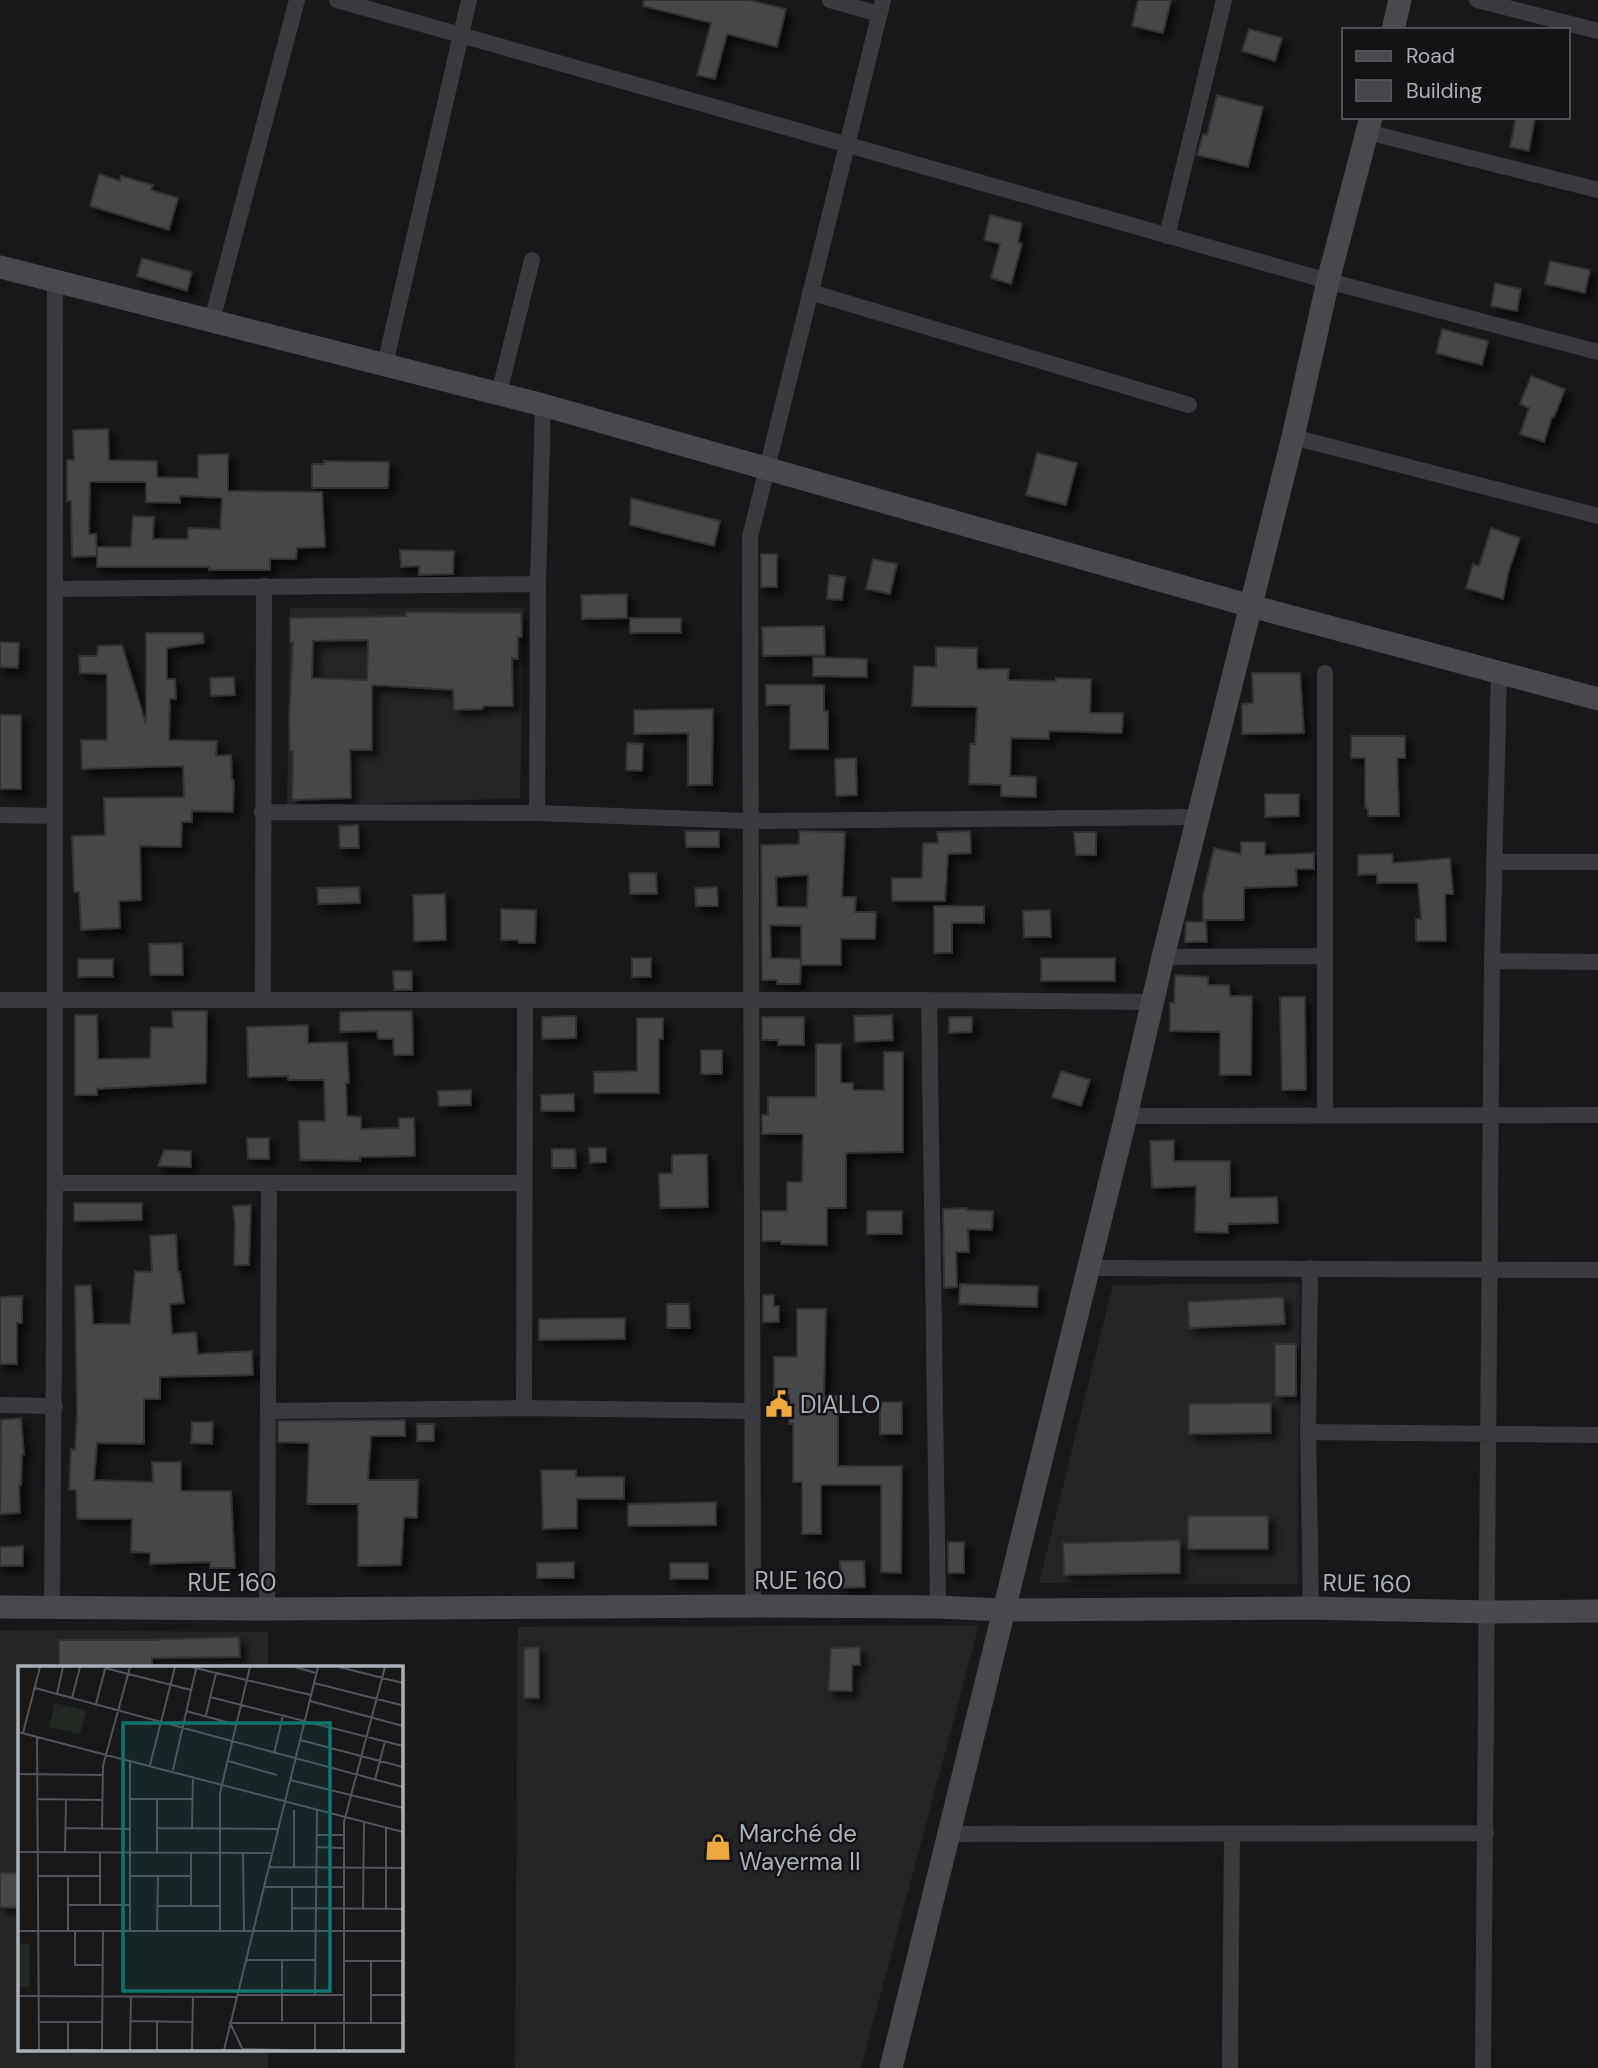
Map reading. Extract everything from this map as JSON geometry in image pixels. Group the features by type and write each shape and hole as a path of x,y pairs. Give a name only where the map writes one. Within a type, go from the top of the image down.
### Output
{"street":[{"path":"212,320 297,0"},
{"path":"337,0 1328,281 1598,352"},
{"path":"385,364 469,0"},
{"path":"753,1606 750,537 881,7 830,0"},
{"path":"1167,236 1224,0"},
{"path":"1393,28 1400,0"},
{"path":"1478,0 1598,31"},
{"path":"891,2068 1293,437 1328,281 1369,125 1598,190"},
{"path":"499,393 532,260"},
{"path":"0,267 499,393 768,467 1251,606 1598,699"},
{"path":"52,1607 55,1406 55,281"},
{"path":"810,292 1189,405"},
{"path":"537,813 538,584 543,405"},
{"path":"1293,437 1598,516"},
{"path":"56,589 538,584"},
{"path":"263,999 264,586"},
{"path":"1325,673 1325,1114"},
{"path":"1483,2068 1492,961 1499,673"},
{"path":"262,812 537,813 749,821 1199,817"},
{"path":"0,815 55,816"},
{"path":"1495,862 1598,862"},
{"path":"1163,957 1325,956"},
{"path":"1492,961 1598,962"},
{"path":"0,1000 1153,1002"},
{"path":"524,1408 525,1000"},
{"path":"929,1000 938,1606"},
{"path":"1126,1116 1598,1115"},
{"path":"55,1183 524,1183"},
{"path":"267,1609 269,1184"},
{"path":"1088,1268 1598,1270"},
{"path":"1310,1268 1308,1432 1311,1608"},
{"path":"0,1405 55,1406"},
{"path":"268,1411 524,1408 751,1411"},
{"path":"1308,1432 1598,1435"},
{"name":"RUE 160","path":"0,1607 267,1609 938,1606 1002,1610 1311,1608 1487,1612 1598,1611"},
{"path":"948,1835 1486,1833"},
{"path":"1230,2068 1232,1835"}],"shaded area":[{"path":"290,608 524,608 520,798 287,807"},
{"path":"1300,1283 1298,1584 1039,1583 1113,1285"},
{"name":"Marché de Wayerma II","path":"979,1625 861,2068 515,2068 518,1627"},
{"path":"0,1630 268,1632 268,1666 18,1666 18,2050 268,2050 268,2068 0,2068"}],"building":[{"path":"644,0 749,0 786,9 777,47 727,34 715,79 697,75 711,23 643,6"},
{"path":"1138,0 1171,0 1163,33 1132,26"},
{"path":"1249,29 1282,38 1275,61 1242,51"},
{"path":"1217,95 1263,107 1248,167 1197,155 1203,134 1207,135"},
{"path":"1516,119 1535,119 1529,151 1510,147"},
{"path":"99,174 120,181 121,176 153,185 151,190 178,198 169,230 90,206"},
{"path":"990,215 1022,223 1018,242 1022,244 1011,284 991,278 1000,244 984,240"},
{"path":"142,258 192,272 187,291 137,276"},
{"path":"1550,261 1590,270 1585,293 1545,284"},
{"path":"1495,283 1521,289 1517,311 1491,306"},
{"path":"1442,329 1488,341 1482,365 1436,353"},
{"path":"1531,376 1565,389 1544,442 1520,434 1529,408 1520,404"},
{"path":"108,429 109,460 157,461 157,477 198,478 198,455 228,454 228,491 322,492 325,547 297,548 296,559 270,559 270,570 97,567 97,556 72,557 71,501 67,501 67,460 74,460 73,430","holes":["90,482 146,482 146,502 180,503 180,496 222,498 220,529 188,528 188,539 153,539 154,517 133,516 131,547 97,547 97,556 96,534 89,534"]},
{"path":"1037,453 1077,463 1066,505 1026,495"},
{"path":"324,461 389,462 388,488 312,488 312,464 324,464"},
{"path":"631,498 720,521 714,546 630,525"},
{"path":"1491,528 1520,538 1508,573 1503,599 1466,588 1473,564 1479,566"},
{"path":"400,550 454,551 453,574 419,575 419,566 401,567"},
{"path":"761,554 777,554 777,587 761,587"},
{"path":"873,559 897,564 890,594 866,589"},
{"path":"829,575 845,577 842,600 827,599"},
{"path":"627,594 627,618 582,619 581,595"},
{"path":"406,612 521,613 522,637 518,637 518,659 512,658 513,706 454,710 453,690 372,685 372,750 350,750 351,798 292,800 293,752 290,752 289,721 293,642 290,642 290,618 406,616","holes":["368,640 367,680 312,678 313,641"]},
{"path":"630,618 681,618 681,633 630,633"},
{"path":"824,626 825,655 763,656 762,627"},
{"path":"146,633 203,633 204,643 167,648 167,679 175,679 176,699 170,699 169,740 217,741 216,756 231,755 234,780 233,812 192,811 192,822 182,822 181,847 140,846 141,900 119,901 120,928 81,930 79,892 74,892 72,836 105,835 104,798 184,797 183,766 82,769 81,740 107,740 107,674 80,673 79,656 97,656 98,646 122,645 146,724"},
{"path":"0,642 19,643 18,668 0,667"},
{"path":"936,647 977,648 977,669 1009,669 1008,680 1091,679 1090,713 1123,713 1122,733 1049,731 1049,739 1011,738 1010,776 1036,777 1036,797 1001,796 1001,785 969,784 970,744 975,744 977,707 912,706 914,666 936,667"},
{"path":"813,657 867,659 867,677 813,676"},
{"path":"1252,673 1300,673 1304,733 1242,734 1242,704 1253,703"},
{"path":"234,677 235,695 211,696 210,678"},
{"path":"766,685 824,685 824,711 828,711 828,749 790,749 790,705 766,705"},
{"path":"713,709 712,785 688,785 688,733 634,734 634,710"},
{"path":"0,715 21,715 21,789 0,789"},
{"path":"1351,736 1405,736 1405,758 1397,758 1399,816 1368,816 1368,808 1365,808 1365,758 1351,758"},
{"path":"627,743 643,744 642,771 626,770"},
{"path":"856,758 857,795 836,796 835,759"},
{"path":"1265,794 1299,794 1299,816 1265,817"},
{"path":"358,825 359,848 340,848 339,826"},
{"path":"685,831 719,831 719,847 686,847"},
{"path":"799,831 845,832 842,897 856,897 855,912 876,912 875,939 841,939 841,965 801,965 801,959 800,984 777,984 777,980 762,980 761,845 799,844","holes":["808,875 807,907 777,907 776,877","770,925 801,926 801,959 771,958"]},
{"path":"970,831 971,853 948,854 945,901 892,901 892,878 922,878 923,843 938,843 937,832"},
{"path":"1074,832 1096,832 1096,855 1076,855"},
{"path":"1241,842 1265,842 1265,855 1314,853 1314,869 1296,869 1297,886 1244,888 1244,920 1203,920 1203,895 1214,848 1241,854"},
{"path":"1392,854 1393,863 1450,858 1453,894 1445,894 1446,941 1416,941 1416,919 1421,919 1418,883 1377,883 1377,874 1358,875 1358,855"},
{"path":"629,873 656,873 657,894 630,894"},
{"path":"359,887 360,903 318,904 317,888"},
{"path":"717,887 718,906 696,906 695,888"},
{"path":"445,894 446,940 414,941 413,895"},
{"path":"934,906 984,906 984,923 952,923 952,953 934,953"},
{"path":"501,909 536,910 535,943 501,940"},
{"path":"1050,910 1051,937 1024,937 1023,911"},
{"path":"1186,922 1206,922 1207,942 1185,942"},
{"path":"182,943 183,975 150,975 149,944"},
{"path":"632,958 651,958 651,977 632,977"},
{"path":"1041,958 1115,958 1115,981 1041,981"},
{"path":"78,959 113,959 113,977 78,977"},
{"path":"393,971 412,971 412,990 394,990"},
{"path":"1175,975 1208,977 1208,985 1229,985 1230,996 1252,996 1251,1075 1220,1075 1220,1032 1170,1031 1170,1003 1174,1003"},
{"path":"1280,997 1305,997 1306,1090 1282,1090"},
{"path":"172,1011 207,1011 206,1083 97,1089 97,1095 75,1095 75,1015 97,1015 98,1059 150,1058 151,1027 173,1028"},
{"path":"412,1011 413,1055 394,1055 393,1039 378,1039 377,1031 340,1032 340,1012"},
{"path":"892,1015 893,1040 855,1042 854,1016"},
{"path":"576,1016 576,1038 542,1039 542,1017"},
{"path":"762,1017 804,1017 804,1045 778,1045 778,1040 762,1040"},
{"path":"949,1017 972,1017 972,1032 949,1033"},
{"path":"637,1018 663,1018 663,1039 659,1039 659,1093 594,1093 594,1072 637,1071"},
{"path":"308,1025 308,1043 347,1042 347,1116 361,1117 361,1129 399,1128 399,1118 414,1118 415,1156 360,1157 360,1161 300,1160 299,1121 325,1121 324,1080 288,1080 288,1076 248,1077 247,1027"},
{"path":"816,1044 841,1044 841,1083 853,1083 853,1090 884,1090 884,1052 903,1052 903,1152 846,1153 846,1208 827,1208 827,1245 762,1241 762,1211 787,1211 787,1182 802,1182 803,1134 762,1134 762,1115 768,1115 768,1097 816,1097"},
{"path":"701,1050 722,1050 722,1074 701,1074"},
{"path":"1061,1071 1090,1080 1081,1106 1052,1097"},
{"path":"471,1090 471,1105 439,1106 438,1091"},
{"path":"574,1094 574,1111 541,1111 541,1095"},
{"path":"247,1138 269,1138 269,1159 248,1159"},
{"path":"1174,1140 1174,1161 1230,1161 1230,1198 1277,1197 1278,1223 1228,1224 1228,1233 1195,1232 1196,1186 1152,1188 1150,1141"},
{"path":"589,1148 606,1148 606,1162 590,1163"},
{"path":"552,1149 575,1149 576,1168 552,1168"},
{"path":"164,1150 191,1151 191,1167 158,1166"},
{"path":"707,1154 708,1207 660,1208 659,1174 672,1173 672,1155"},
{"path":"74,1203 142,1203 142,1220 74,1221"},
{"path":"251,1205 249,1265 234,1265 233,1206"},
{"path":"943,1209 993,1211 992,1230 968,1229 969,1252 956,1252 957,1287 944,1288"},
{"path":"867,1211 902,1211 902,1234 867,1234"},
{"path":"176,1234 178,1272 184,1303 170,1304 172,1334 196,1332 198,1354 252,1351 253,1375 160,1377 160,1399 144,1399 144,1444 97,1443 94,1480 153,1482 152,1462 181,1462 181,1491 231,1491 235,1568 210,1568 210,1562 150,1564 150,1553 131,1552 132,1519 77,1519 76,1490 69,1490 71,1449 75,1450 77,1414 75,1286 91,1285 93,1324 130,1324 135,1271 152,1272 150,1236"},
{"path":"960,1284 1038,1286 1037,1307 959,1304"},
{"path":"763,1295 774,1295 774,1306 779,1306 779,1322 763,1322"},
{"path":"22,1296 22,1323 17,1323 17,1364 0,1364 0,1297"},
{"path":"1283,1297 1285,1324 1189,1328 1188,1302"},
{"path":"667,1304 689,1304 690,1328 667,1328"},
{"path":"797,1309 826,1309 824,1396 838,1396 838,1466 902,1466 901,1573 881,1572 881,1485 821,1485 821,1534 802,1534 802,1482 793,1482 793,1424 789,1424 789,1395 774,1395 774,1357 797,1357"},
{"path":"625,1318 625,1339 539,1340 539,1319"},
{"path":"1275,1344 1296,1344 1296,1396 1275,1396"},
{"path":"880,1402 902,1402 902,1434 880,1434"},
{"path":"1271,1403 1271,1433 1189,1434 1189,1404"},
{"path":"21,1418 24,1455 19,1485 20,1513 0,1514 1,1420"},
{"path":"405,1420 405,1436 371,1436 368,1480 418,1480 417,1518 404,1517 401,1565 358,1566 358,1504 307,1504 309,1443 278,1442 278,1421"},
{"path":"192,1422 213,1422 212,1444 191,1443"},
{"path":"417,1424 434,1424 434,1441 417,1441"},
{"path":"541,1470 576,1470 576,1477 624,1477 624,1499 577,1499 577,1528 543,1529"},
{"path":"716,1502 716,1525 628,1526 628,1504"},
{"path":"1188,1516 1268,1516 1268,1549 1188,1549"},
{"path":"1180,1540 1180,1573 1064,1575 1063,1543"},
{"path":"948,1542 964,1542 964,1573 948,1573"},
{"path":"23,1546 23,1566 0,1566 0,1547"},
{"path":"840,1561 864,1561 865,1587 841,1588"},
{"path":"574,1562 574,1578 537,1578 537,1563"},
{"path":"670,1563 708,1563 708,1579 670,1579"},
{"path":"239,1637 240,1657 152,1658 152,1665 59,1665 59,1640"},
{"path":"539,1647 539,1698 524,1698 524,1648"},
{"path":"860,1647 860,1665 852,1665 852,1691 828,1691 831,1648"},
{"path":"0,1873 18,1873 18,1908 0,1907"}],"place":[{"name":"DIALLO","path":"779,1404"},
{"name":"Marché de Wayerma II","path":"718,1847"}]}
